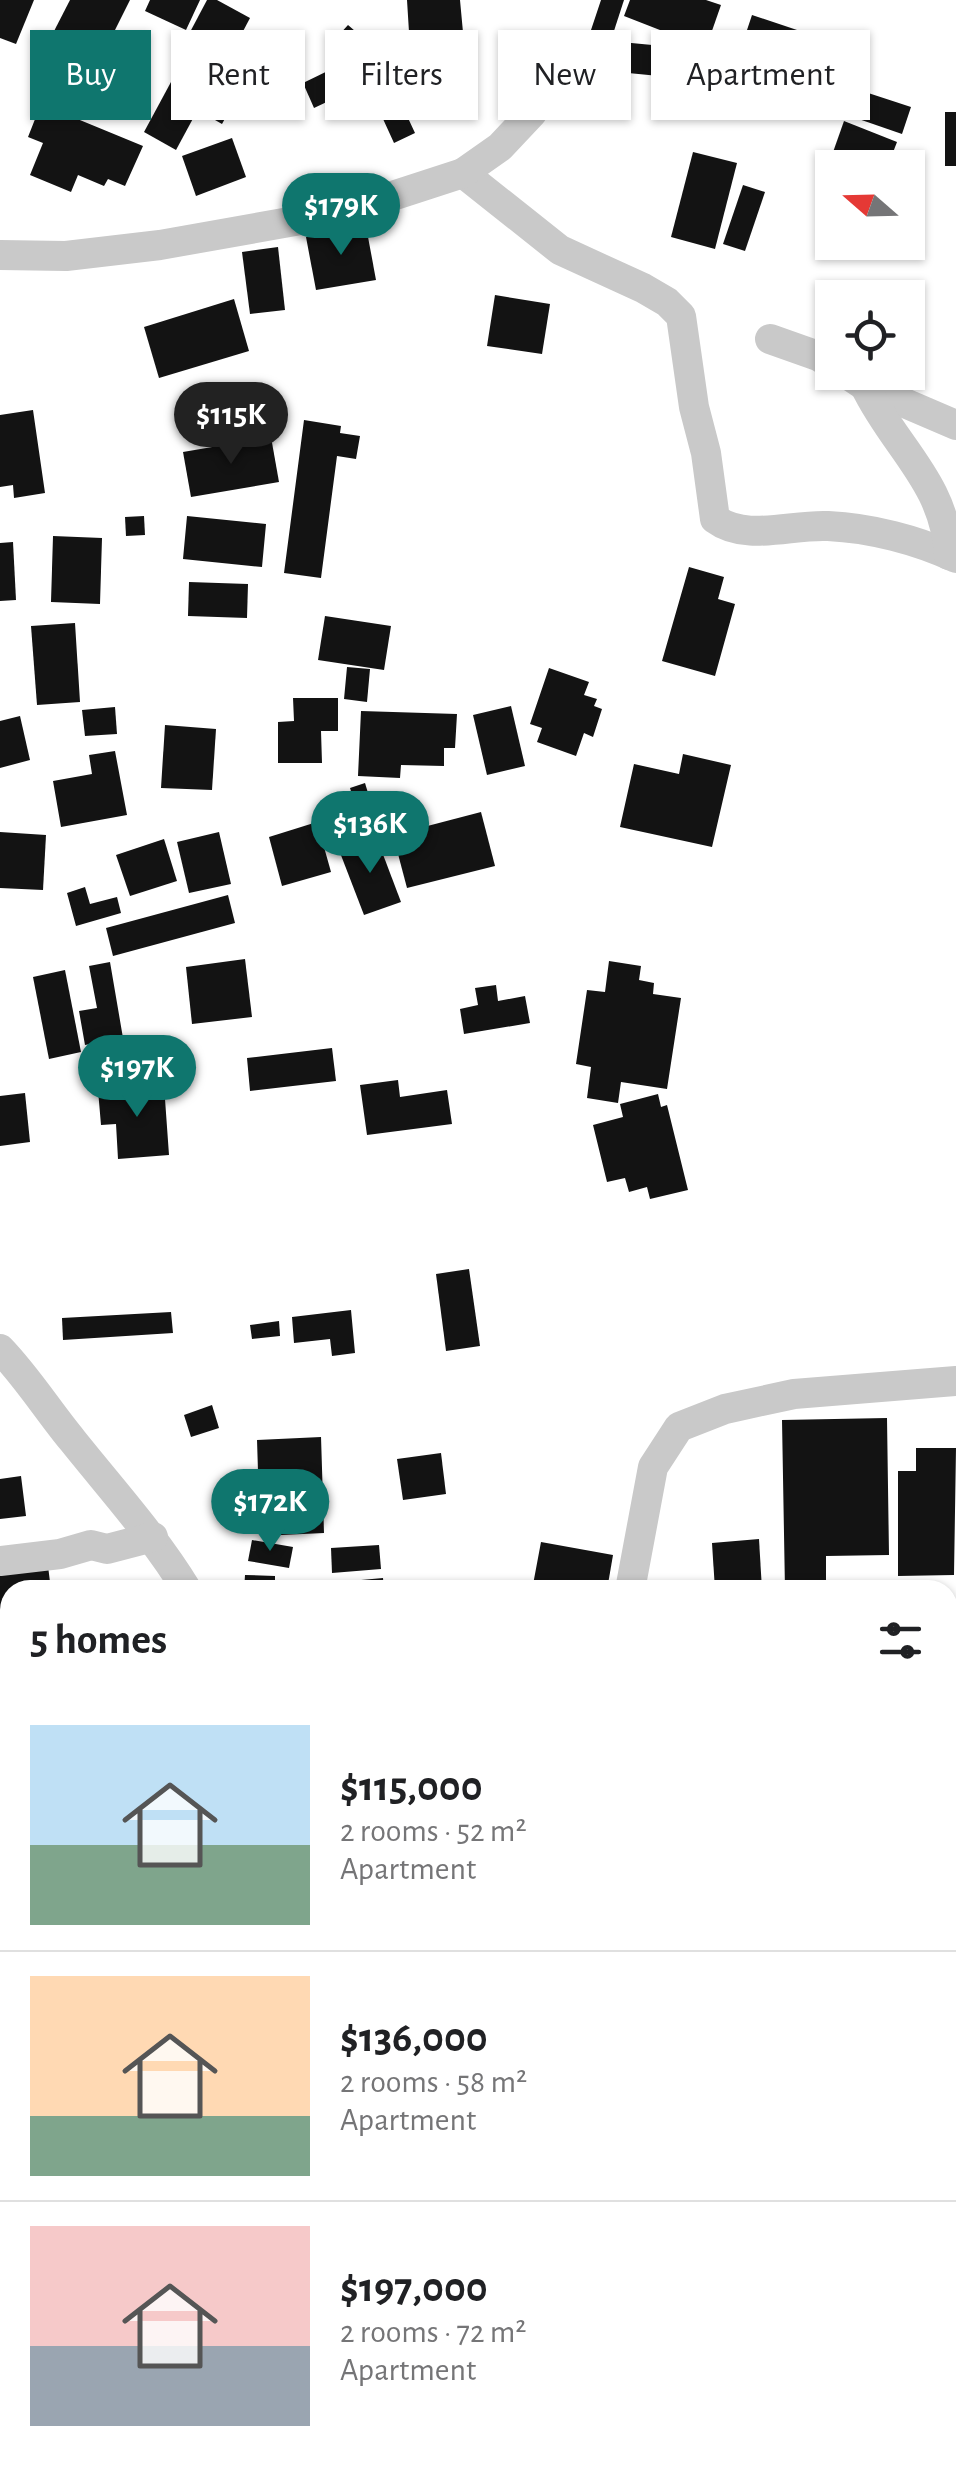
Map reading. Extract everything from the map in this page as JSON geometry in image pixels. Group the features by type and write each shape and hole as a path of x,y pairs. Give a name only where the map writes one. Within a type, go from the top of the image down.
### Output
{"street":[{"path":"0,255 66,256 160,245 340,212 462,172 500,147 525,120"},
{"path":"462,172 560,250 643,288 668,302 681,316 714,519 745,531 826,526 862,530 952,556 948,528 926,478 862,390"},
{"path":"770,339 815,355"},
{"path":"879,390 956,424"},
{"path":"0,1349 153,1537 181,1580"},
{"path":"632,1580 653,1466 679,1426 725,1409 794,1394 927,1380 956,1381"},
{"path":"0,1561 60,1554 91,1544 108,1549 153,1537"}],"building":[{"path":"0,0 34,0 16,44 0,38"},
{"path":"70,0 130,0 115,30 55,30"},
{"path":"150,0 200,0 186,30 145,11"},
{"path":"207,0 217,0 250,18 244,30 191,30"},
{"path":"407,0 460,0 463,30 409,30"},
{"path":"601,0 624,0 614,30 591,30"},
{"path":"630,0 706,0 721,5 712,30 660,30 624,16"},
{"path":"752,15 797,30 747,30"},
{"path":"631,43 651,45 651,75 631,73"},
{"path":"325,72 325,103 314,108 305,82"},
{"path":"171,82 171,120 192,120 176,150 144,132"},
{"path":"870,94 911,107 902,134 861,120 870,120"},
{"path":"945,112 956,112 956,166 945,166"},
{"path":"35,120 80,120 143,146 125,186 108,179 104,186 78,175 71,192 30,175 43,143 28,137"},
{"path":"384,120 409,120 415,133 394,143"},
{"path":"844,121 897,142 894,150 834,150"},
{"path":"232,138 246,177 196,196 182,156"},
{"path":"693,152 737,163 715,249 671,237"},
{"path":"743,185 765,192 745,251 723,244"},
{"path":"366,226 376,280 316,290 306,237"},
{"path":"278,247 285,310 250,314 242,252"},
{"path":"495,295 550,304 542,354 487,346"},
{"path":"234,299 249,351 159,378 144,327"},
{"path":"33,410 45,493 14,498 13,485 0,487 0,415"},
{"path":"304,420 341,426 340,433 360,436 356,459 337,456 321,578 284,573"},
{"path":"271,437 279,482 191,497 183,452"},
{"path":"144,516 145,535 126,536 125,517"},
{"path":"187,516 266,524 262,567 183,559"},
{"path":"53,536 102,538 100,604 51,602"},
{"path":"13,542 16,600 0,601 0,543"},
{"path":"689,567 724,577 718,599 735,604 715,676 662,661"},
{"path":"189,582 248,584 247,618 188,616"},
{"path":"325,616 391,626 384,670 318,660"},
{"path":"75,623 80,702 37,705 31,626"},
{"path":"347,667 370,669 367,702 344,699"},
{"path":"549,668 589,682 584,695 597,699 594,706 602,709 593,737 584,733 576,756 537,742 542,728 530,724"},
{"path":"293,698 338,698 338,731 321,731 322,763 278,763 278,722 294,721"},
{"path":"511,706 525,766 487,775 473,715"},
{"path":"115,707 117,734 85,736 82,710"},
{"path":"361,711 457,714 455,748 444,748 444,766 401,765 400,778 358,776"},
{"path":"20,716 30,760 0,768 0,721"},
{"path":"165,725 216,729 212,790 161,788"},
{"path":"115,751 127,815 61,827 53,781 92,774 89,755"},
{"path":"683,754 731,765 712,847 620,827 634,764 679,774"},
{"path":"365,783 374,813 359,818 350,788"},
{"path":"481,812 495,866 407,888 393,835"},
{"path":"317,822 331,872 282,886 269,837"},
{"path":"0,832 46,835 43,890 0,888"},
{"path":"219,832 231,884 189,893 177,842"},
{"path":"376,836 401,902 364,915 339,850"},
{"path":"164,839 177,881 130,896 116,855"},
{"path":"85,887 90,904 117,897 121,913 76,926 67,893"},
{"path":"228,895 235,923 113,956 106,928"},
{"path":"245,959 252,1017 192,1024 186,967"},
{"path":"609,961 641,966 639,980 654,983 653,994 681,998 667,1089 621,1082 618,1103 587,1098 591,1067 576,1064 587,990 605,992"},
{"path":"110,962 123,1038 85,1045 79,1011 97,1008 89,966"},
{"path":"65,970 81,1052 49,1059 33,977"},
{"path":"496,985 498,1001 525,996 530,1023 464,1034 460,1009 478,1005 475,988"},
{"path":"332,1048 336,1081 250,1091 247,1058"},
{"path":"398,1080 400,1097 447,1090 452,1124 367,1135 360,1085"},
{"path":"164,1085 169,1155 118,1159 116,1124 101,1125 98,1090"},
{"path":"25,1093 30,1142 0,1146 0,1096"},
{"path":"658,1094 661,1107 667,1105 688,1190 650,1199 647,1187 629,1192 625,1178 607,1182 593,1125 623,1117 620,1104"},
{"path":"469,1269 480,1346 446,1351 436,1274"},
{"path":"351,1310 355,1353 332,1356 330,1339 294,1343 292,1317"},
{"path":"171,1312 173,1333 63,1340 62,1318"},
{"path":"279,1321 280,1336 252,1339 250,1325"},
{"path":"212,1405 219,1428 191,1437 184,1415"},
{"path":"887,1418 889,1555 826,1556 826,1580 785,1580 782,1420"},
{"path":"321,1437 324,1533 260,1536 257,1440"},
{"path":"916,1448 956,1448 954,1575 898,1576 898,1471 916,1471"},
{"path":"441,1453 446,1494 403,1500 397,1459"},
{"path":"21,1476 26,1516 0,1519 0,1479"},
{"path":"759,1539 761,1580 714,1580 712,1543"},
{"path":"252,1540 293,1547 289,1568 248,1561"},
{"path":"541,1542 613,1555 609,1580 534,1580"},
{"path":"379,1545 381,1569 332,1573 331,1548"},
{"path":"48,1566 50,1580 0,1580 0,1575"},
{"path":"245,1575 275,1576 275,1580 245,1580"}]}
